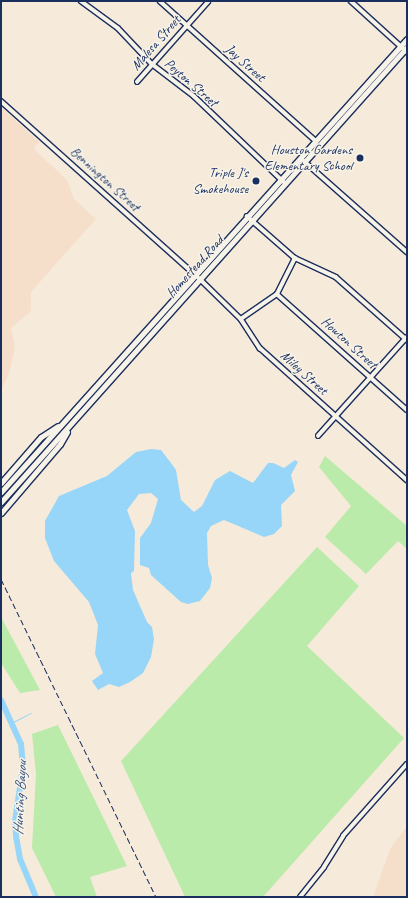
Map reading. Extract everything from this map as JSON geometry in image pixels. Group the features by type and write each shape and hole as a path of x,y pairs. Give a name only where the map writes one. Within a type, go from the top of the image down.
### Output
{"main road":[{"name":"Homestead Road","path":"1,492 281,178 303,159 405,48 407,39"},
{"name":"Homestead Road","path":"1,502 285,183 315,140 405,48"},
{"path":"1,483 41,437 62,423"},
{"path":"1,512 60,444 70,426"}],"street":[{"name":"Peyton Street","path":"81,1 118,28 152,64 194,96 285,183"},
{"name":"Jay Street","path":"160,1 315,140"},
{"path":"350,1 405,48"},
{"name":"Malesa Street","path":"137,82 208,2"},
{"name":"Bennington Street","path":"1,101 195,274"},
{"path":"303,159 407,252"},
{"path":"247,216 295,258 336,277 407,338 318,436"},
{"path":"241,319 277,294 295,258"},
{"name":"Miley Street","path":"195,274 241,319 260,348 407,480"},
{"name":"Howton Street","path":"277,294 407,410"},
{"path":"300,897 324,867 343,836 407,764"}],"shaded area":[{"path":"1,107 39,142 34,147 35,150 67,180 74,199 96,219 31,292 31,311 11,328 15,348 9,374 1,390"},
{"path":"407,826 407,897 373,897 390,849"}],"green space":[{"path":"325,456 407,526 407,549 398,541 366,574 325,537 351,506 319,467"},
{"path":"317,547 359,586 307,646 404,738 263,897 185,897 121,761"},
{"path":"1,617 40,690 20,693 1,663"},
{"path":"58,725 127,866 90,877 97,897 56,897 32,848 36,774 32,734"}],"water":[{"path":"151,449 161,450 176,470 181,500 194,512 202,506 215,480 230,471 253,483 268,463 273,463 284,468 295,460 298,462 291,475 295,491 281,505 282,526 274,534 264,537 224,520 211,526 207,533 208,565 212,578 210,588 200,601 188,604 181,602 151,575 149,568 140,565 140,538 151,523 158,499 151,493 139,494 127,510 135,531 134,571 131,573 133,590 147,622 152,627 154,639 151,657 143,673 130,682 119,687 109,684 98,690 92,681 103,673 95,654 98,625 89,602 54,561 45,538 45,521 59,496 107,476 136,452"}],"waterway":[{"name":"Hunting Bayou","path":"1,700 21,744 23,767 15,821 16,836 20,859 36,897"},
{"path":"13,722 31,713"}],"railway":[{"path":"1,579 156,897"}],"place":[{"name":"Houston Gardens Elementary School","path":"360,158"},
{"name":"Triple J's Smokehouse","path":"256,181"}]}
